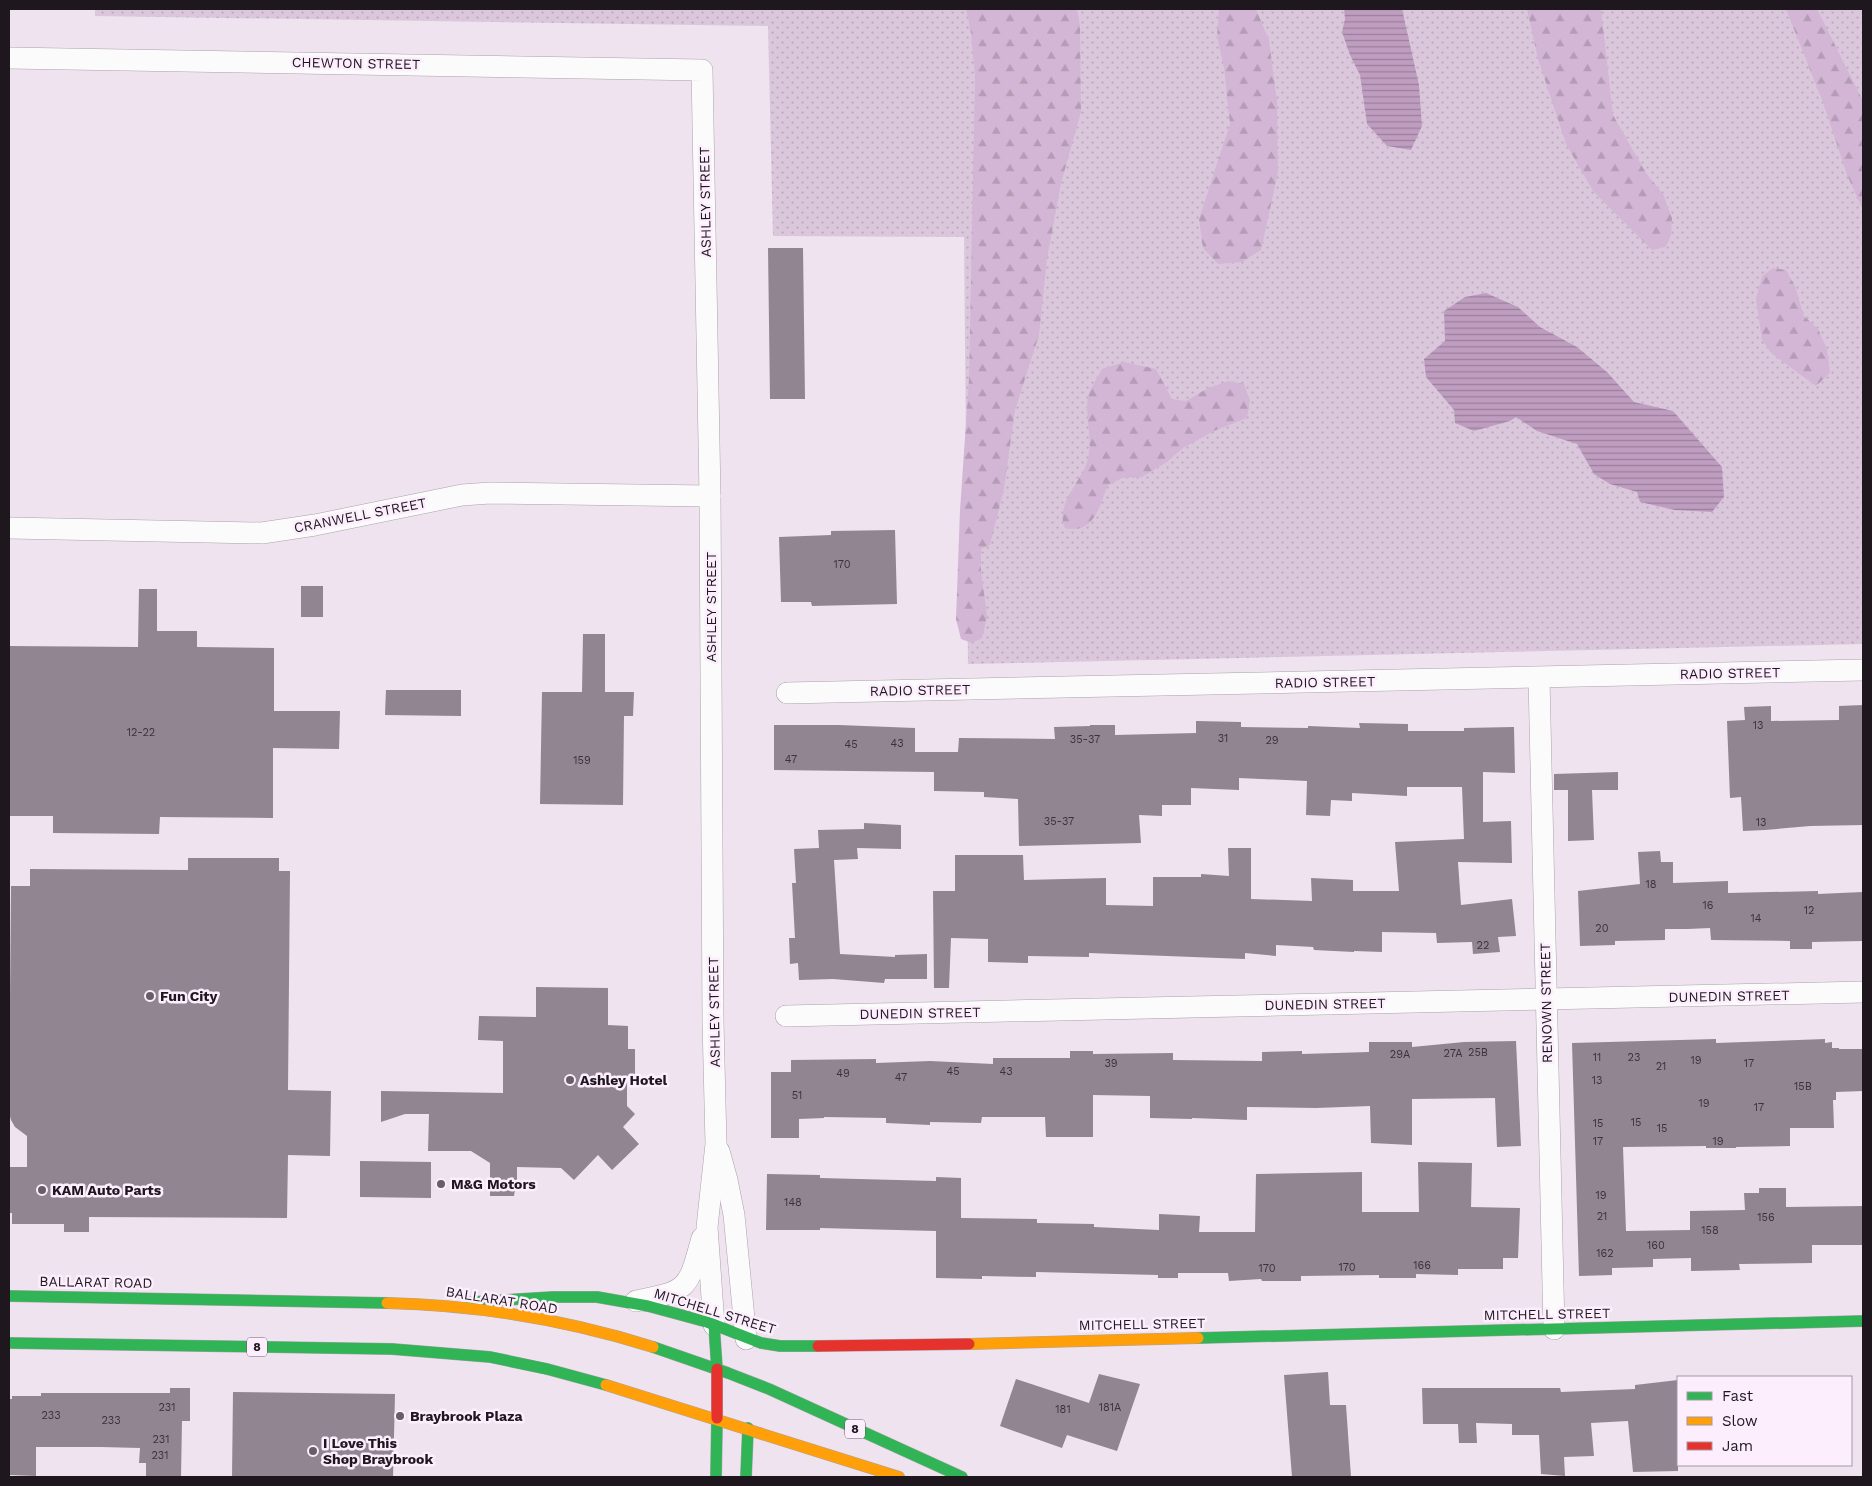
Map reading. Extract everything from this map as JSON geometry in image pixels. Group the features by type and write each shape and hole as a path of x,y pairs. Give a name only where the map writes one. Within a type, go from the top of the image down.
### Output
{"main road":[{"name":"BALLARAT ROAD","path":"9,1296 429,1304 482,1309 595,1330 639,1343 748,1381 962,1477"},
{"name":"MITCHELL STREET","path":"429,1304 580,1296 629,1303 689,1317 714,1325 746,1343 780,1346 912,1345 1863,1321"},
{"name":"ASHLEY STREET","path":"714,1325 717,1418 716,1477"},
{"name":"8","path":"9,1343 392,1349 451,1352 504,1360 560,1372 717,1418 899,1477"},
{"path":"747,1364 748,1397"},
{"path":"746,1477 748,1413"}],"street":[{"name":"CHEWTON STREET","path":"9,58 702,70"},
{"name":"ASHLEY STREET","path":"702,70 710,496 713,1013 716,1144 707,1219 714,1325"},
{"name":"CRANWELL STREET","path":"9,528 262,533 315,525 462,495 490,493 710,496"},
{"name":"RADIO STREET","path":"787,693 1863,670"},
{"name":"RENOWN STREET","path":"1539,678 1554,1329"},
{"name":"DUNEDIN STREET","path":"786,1016 1863,992"},
{"name":"ASHLEY STREET","path":"716,1144 727,1180 734,1215 746,1343"},
{"path":"629,1303 666,1295 684,1286 694,1267 707,1219"}],"shaded area":[{"path":"95,9 1863,9 1863,644 968,664 964,237 773,236 768,26 95,16"},
{"path":"1344,9 1402,9 1419,85 1422,126 1411,150 1387,146 1367,124 1360,75 1350,55 1342,32 1345,19"},
{"path":"1486,293 1518,307 1540,327 1577,347 1607,372 1634,402 1673,411 1722,467 1724,497 1712,512 1675,510 1640,502 1637,492 1610,484 1594,474 1577,444 1537,431 1516,417 1510,421 1474,431 1455,423 1454,410 1426,377 1424,359 1445,341 1444,311 1465,297"}],"green space":[{"path":"966,9 1077,9 1080,26 1081,112 1061,183 1047,259 1039,335 1015,410 1004,489 990,545 981,549 981,570 987,616 982,638 972,643 961,639 956,619 960,510 969,379 975,76 971,33"},
{"path":"1219,9 1256,9 1269,40 1277,101 1278,172 1261,250 1242,262 1218,264 1203,248 1199,219 1230,124 1224,68 1217,36"},
{"path":"1527,9 1601,9 1613,115 1646,173 1663,194 1672,218 1671,236 1665,247 1652,250 1593,191 1566,144 1538,59"},
{"path":"1786,9 1817,9 1863,101 1863,210 1847,175 1824,105"},
{"path":"1773,268 1786,270 1795,286 1804,316 1818,329 1827,349 1830,373 1816,386 1771,353 1762,340 1756,299 1762,276"},
{"path":"1124,362 1156,369 1172,399 1186,401 1208,388 1229,381 1244,384 1250,401 1247,418 1214,431 1183,448 1167,462 1142,477 1122,478 1107,486 1098,510 1089,523 1075,529 1065,528 1063,512 1065,504 1089,456 1090,439 1087,406 1089,394 1102,369"}],"building":[{"path":"768,248 803,248 805,399 770,399"},
{"path":"895,530 897,604 812,606 811,602 781,602 779,537 831,535 831,531"},
{"path":"301,586 323,586 323,617 301,617"},
{"path":"139,589 157,589 157,631 197,631 197,647 274,648 274,711 340,711 339,749 273,748 273,818 160,817 159,834 53,833 53,816 9,816 9,646 138,647"},
{"path":"583,634 605,634 605,692 634,692 633,716 624,716 623,805 540,804 542,692 582,692"},
{"path":"386,690 461,690 461,716 385,715"},
{"path":"1863,705 1863,825 1810,826 1743,831 1741,797 1730,798 1727,721 1745,720 1744,707 1771,706 1771,721 1839,720 1839,706"},
{"path":"1196,721 1241,722 1241,727 1308,728 1308,726 1360,728 1359,723 1408,724 1408,731 1464,731 1464,728 1514,727 1515,773 1483,772 1483,822 1511,821 1512,863 1458,862 1461,905 1512,899 1516,936 1498,937 1500,952 1473,954 1472,942 1437,943 1436,933 1382,932 1382,952 1314,950 1313,947 1276,945 1276,956 1245,953 1245,959 1089,953 1089,957 1028,956 1028,963 988,962 988,939 951,938 949,988 934,988 933,891 955,891 955,855 1023,855 1024,880 1106,878 1106,905 1153,906 1153,877 1201,877 1201,874 1229,876 1228,848 1251,848 1251,899 1312,901 1311,878 1353,880 1353,891 1399,891 1395,842 1464,839 1462,787 1407,787 1407,796 1352,793 1352,801 1331,800 1330,816 1306,815 1307,781 1239,778 1239,790 1191,788 1191,805 1162,805 1162,816 1139,815 1141,843 1019,846 1018,799 984,797 984,792 934,791 934,772 774,770 774,725 915,728 915,752 958,752 959,738 1055,739 1054,727 1090,725 1115,725 1115,735 1196,733"},
{"path":"1618,772 1618,790 1592,790 1594,840 1568,841 1568,790 1554,790 1554,774"},
{"path":"864,823 901,825 901,849 857,848 858,859 834,860 840,954 895,957 895,955 927,954 927,979 885,979 884,983 833,979 799,980 798,963 790,964 789,938 795,938 792,883 796,883 794,849 819,848 818,830 864,829"},
{"path":"1660,851 1661,862 1673,862 1673,883 1728,881 1728,893 1818,891 1818,894 1863,892 1863,941 1812,942 1812,949 1790,949 1790,941 1711,940 1710,928 1665,929 1665,940 1615,941 1615,945 1580,946 1578,891 1640,884 1638,852"},
{"name":"Fun City","path":"188,858 279,858 279,871 290,871 288,1090 331,1091 330,1156 288,1155 287,1218 89,1217 89,1232 64,1232 64,1224 12,1224 12,1213 9,1213 9,1167 27,1167 27,1136 15,1127 9,1113 11,886 30,886 30,869 188,870"},
{"name":"Ashley Hotel","path":"536,987 608,988 608,1025 628,1026 628,1049 635,1049 635,1076 627,1076 627,1106 635,1114 623,1127 639,1144 612,1170 598,1155 574,1180 561,1168 517,1167 517,1189 515,1189 514,1196 490,1196 490,1163 471,1151 428,1151 429,1114 405,1114 381,1122 381,1091 503,1093 503,1041 478,1040 479,1016 536,1017"},
{"path":"1716,1039 1716,1043 1825,1039 1825,1043 1832,1042 1832,1048 1863,1049 1863,1091 1836,1092 1836,1100 1833,1100 1834,1128 1790,1128 1790,1146 1736,1148 1706,1148 1706,1146 1623,1147 1626,1231 1690,1230 1690,1211 1745,1210 1744,1193 1759,1193 1759,1188 1786,1188 1786,1207 1863,1206 1863,1245 1812,1245 1812,1263 1739,1264 1740,1270 1691,1271 1691,1258 1653,1259 1653,1267 1612,1268 1612,1275 1579,1276 1572,1043"},
{"path":"1516,1041 1521,1146 1497,1147 1495,1098 1412,1099 1412,1145 1371,1143 1370,1106 1316,1108 1247,1107 1247,1120 1150,1118 1150,1096 1093,1095 1093,1137 1046,1137 1045,1117 982,1117 981,1123 930,1122 930,1125 886,1123 886,1118 824,1117 799,1119 799,1138 771,1138 771,1072 791,1072 791,1060 876,1059 876,1063 930,1061 993,1064 993,1058 1070,1058 1070,1051 1093,1051 1093,1054 1173,1053 1173,1060 1262,1061 1262,1052 1302,1051 1302,1054 1369,1052 1369,1042 1412,1042 1412,1047 1464,1042"},
{"path":"360,1161 431,1162 431,1198 360,1197"},
{"path":"1418,1162 1472,1163 1471,1207 1520,1208 1518,1258 1503,1258 1503,1269 1458,1269 1458,1275 1416,1274 1416,1278 1379,1278 1379,1275 1301,1276 1301,1281 1262,1281 1261,1279 1229,1281 1228,1273 1178,1273 1178,1278 1158,1278 1158,1275 1036,1272 1036,1277 982,1276 982,1279 936,1278 936,1231 820,1228 820,1230 766,1230 767,1174 820,1175 820,1178 936,1181 936,1177 961,1178 961,1218 1037,1219 1037,1223 1094,1224 1094,1227 1159,1230 1159,1214 1200,1216 1199,1232 1255,1232 1256,1174 1362,1172 1362,1212 1419,1212"},
{"path":"1328,1372 1330,1405 1346,1405 1351,1477 1292,1477 1284,1375"},
{"path":"1099,1374 1140,1384 1117,1451 1067,1435 1062,1448 1000,1426 1016,1379 1089,1403"},
{"path":"1677,1380 1678,1471 1633,1472 1628,1421 1591,1423 1594,1456 1564,1457 1565,1476 1541,1474 1539,1435 1512,1435 1512,1424 1476,1423 1477,1443 1459,1443 1458,1424 1423,1424 1422,1388 1560,1388 1561,1392 1635,1389 1635,1385"},
{"path":"170,1388 190,1388 190,1421 182,1421 181,1477 146,1477 146,1463 139,1463 140,1448 101,1447 36,1447 36,1476 9,1475 9,1399 12,1399 12,1396 41,1396 41,1393 170,1393"},
{"path":"233,1392 395,1394 393,1477 232,1477"}],"traffic: fast":[{"path":"9,1296 387,1303"},
{"path":"472,1302 553,1297 597,1297 648,1306 707,1322 761,1343 780,1346 818,1346"},
{"path":"1198,1338 1863,1321"},
{"path":"714,1325 717,1369"},
{"path":"9,1343 392,1349 490,1357 547,1369 606,1385"},
{"path":"653,1347 769,1389 962,1477"},
{"path":"716,1477 717,1418"},
{"path":"746,1477 748,1428"}],"traffic: slow":[{"path":"387,1303 454,1307 522,1316 588,1329 653,1347"},
{"path":"969,1344 1198,1338"},
{"path":"606,1385 899,1477"}],"traffic: jam":[{"path":"818,1346 969,1344"},
{"path":"717,1369 717,1418"}],"place":[{"name":"Fun City","path":"150,996"},
{"name":"Ashley Hotel","path":"570,1080"},
{"name":"M&G Motors","path":"441,1184"},
{"name":"KAM Auto Parts","path":"42,1190"},
{"name":"Braybrook Plaza","path":"400,1416"},
{"name":"I Love This Shop Braybrook","path":"313,1451"}]}
